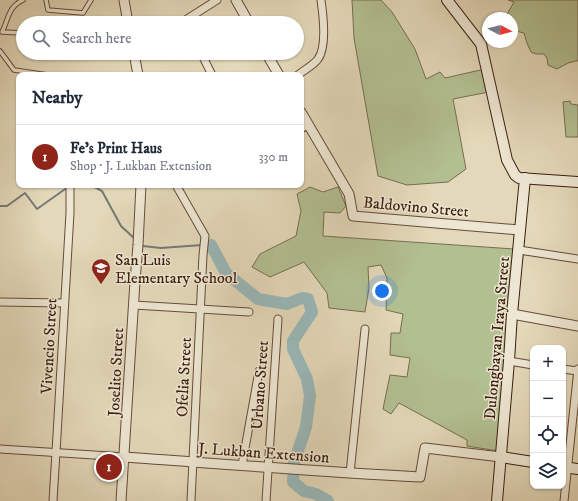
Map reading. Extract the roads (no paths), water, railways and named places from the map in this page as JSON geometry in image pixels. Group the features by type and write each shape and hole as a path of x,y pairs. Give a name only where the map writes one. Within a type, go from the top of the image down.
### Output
{"main road":[{"path":"447,0 481,44 507,160 516,177 578,182"},
{"name":"Dulongbayan Iraya Street","path":"497,501 512,314 525,178"},
{"path":"501,457 530,462"},
{"path":"566,467 578,469"}],"street":[{"path":"124,0 127,16"},
{"path":"192,16 217,0"},
{"path":"236,0 245,16"},
{"path":"302,72 317,60 320,55 323,39 321,0"},
{"path":"135,60 137,72"},
{"path":"204,60 210,72"},
{"path":"270,60 277,72"},
{"name":"Baldovino Street","path":"304,127 349,194 353,216 520,230"},
{"name":"Joselito Street","path":"121,501 141,188"},
{"name":"Ofelia Street","path":"178,188 205,236 191,501"},
{"name":"Vivencio Street","path":"53,501 70,189"},
{"path":"519,250 578,259"},
{"path":"0,302 64,304"},
{"path":"134,305 249,312"},
{"path":"512,314 578,326"},
{"name":"Urbano Street","path":"266,501 278,319"},
{"path":"350,473 365,328"},
{"path":"509,361 530,364"},
{"path":"566,369 578,371 566,460"},
{"path":"242,465 260,371"},
{"name":"J. Lukban Extension","path":"0,449 420,477 425,448 501,457"},
{"path":"564,489 564,501"}],"lane":[{"path":"16,33 1,32 12,8 23,0"},
{"path":"46,0 48,10 84,13 91,0"},
{"path":"0,51 14,70 28,72"}],"waterway":[{"path":"0,206 7,206 25,193 37,209 67,188"},
{"path":"96,188 102,191 121,226 135,239"},
{"path":"141,244 143,246 161,248 202,245"},
{"path":"211,245 226,273 258,299 287,304 302,298 308,299 312,312 293,341 293,349 307,379 310,396 306,427 294,463 293,482 304,491 316,494 328,501"}],"place":[{"name":"San Luis Elementary School","path":"101,285"},
{"name":"Fe's Print Haus","path":"109,467"}]}
